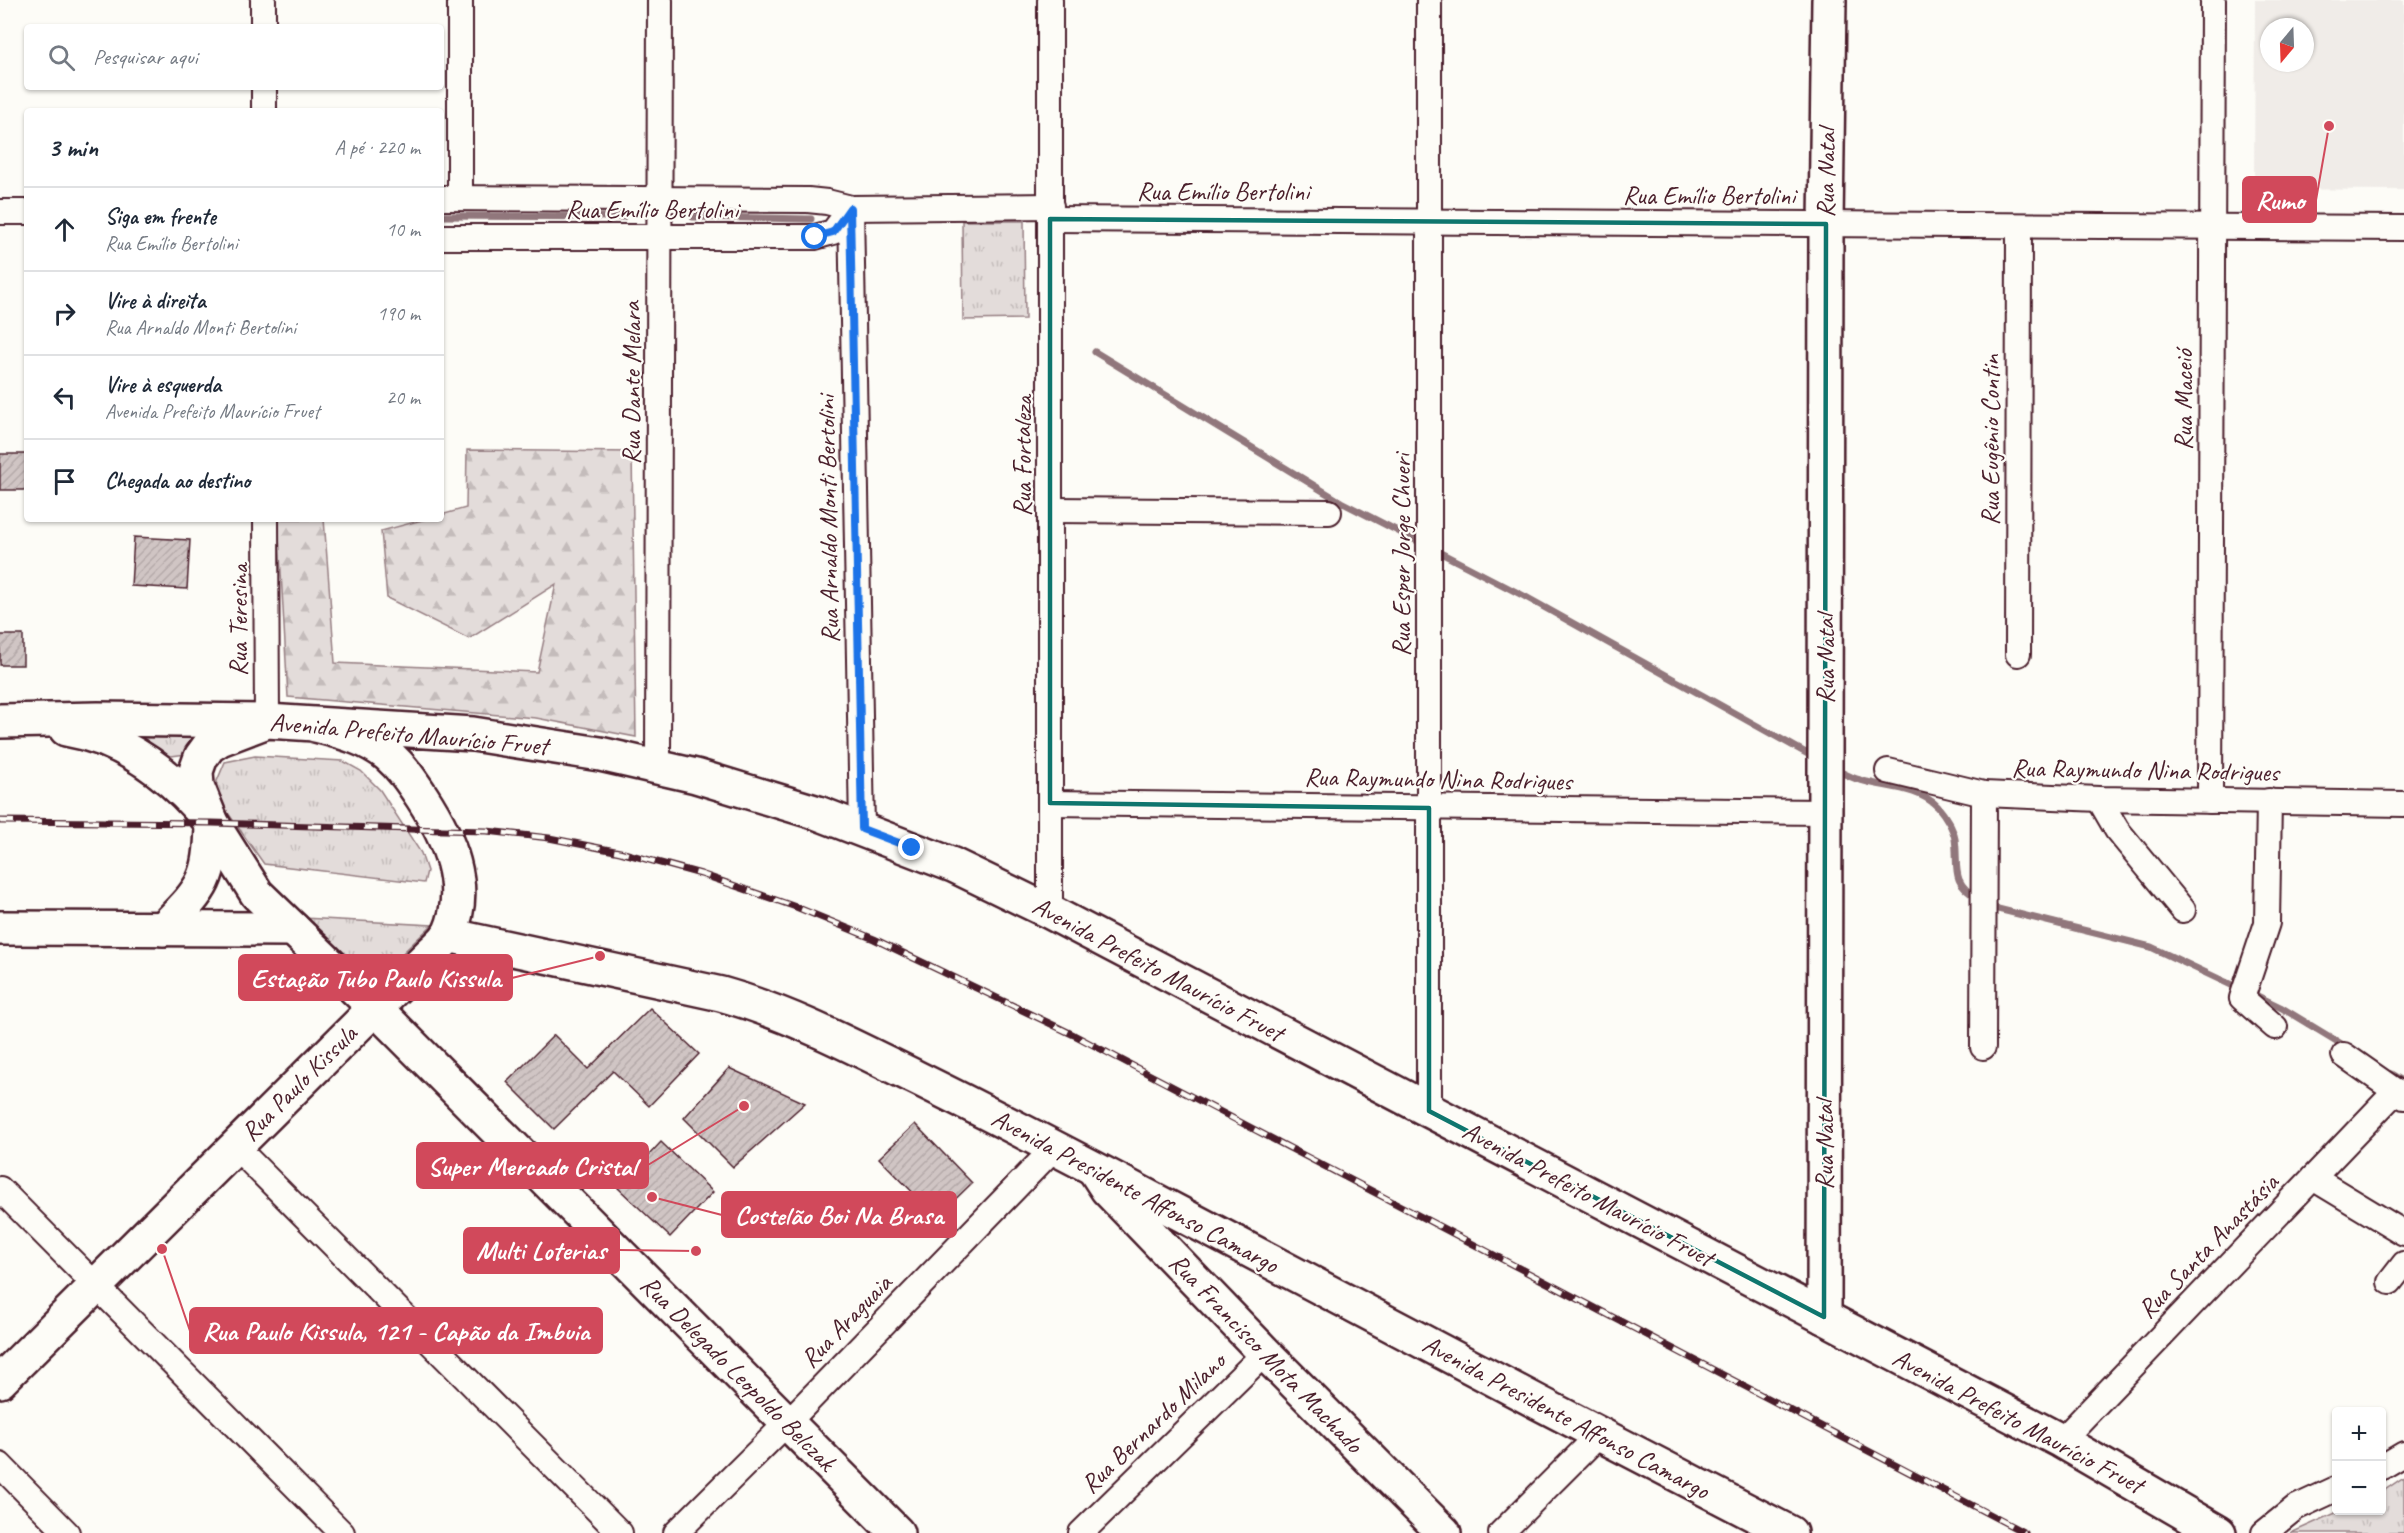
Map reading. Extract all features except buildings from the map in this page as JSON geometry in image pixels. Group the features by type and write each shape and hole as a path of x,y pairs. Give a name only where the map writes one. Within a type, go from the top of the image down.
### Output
{"main road":[{"name":"Rua Natal","path":"1824,1317 1826,224 1829,0"},
{"name":"Avenida Prefeito Maurício Fruet","path":"5,721 98,719 267,721 473,734 540,743 658,767 755,792 862,829 953,865 1050,912 2061,1441 2219,1533"},
{"path":"5,721 72,730 136,755 167,776 192,798 212,823 212,853 208,872 196,895 163,928"},
{"name":"Rua Delegado Leopoldo Belczak","path":"267,721 220,739 209,746 201,757 196,771 197,786 212,823 257,894 375,1008 897,1533"},
{"name":"Rua Paulo Kissula","path":"0,1381 448,935 457,903 453,858 443,830 426,802 402,768 387,754 367,742 312,723"},
{"path":"0,928 293,929"},
{"name":"Avenida Presidente Affonso Camargo","path":"448,935 690,986 742,1000 853,1046 1055,1147 1599,1435 1790,1533"},
{"name":"Rua Francisco Mota Machado","path":"1094,1168 1107,1189 1265,1353 1444,1533"}],"street":[{"path":"263,0 263,24"},
{"path":"450,198 460,0"},
{"name":"Rua Dante Melara","path":"658,767 660,0"},
{"name":"Rua Fortaleza","path":"1050,0 1050,912"},
{"name":"Rua Esper Jorge Chueri","path":"1429,0 1429,1111"},
{"name":"Rua Maceió","path":"2210,801 2213,0"},
{"path":"264,90 264,108"},
{"name":"Rua Emílio Bertolini","path":"450,198 816,200 850,208 1429,221 2404,228"},
{"name":"Rua Emílio Bertolini","path":"444,237 815,237 833,232 850,208"},
{"name":"Rua Arnaldo Monti Bertolini","path":"850,208 862,829"},
{"path":"0,212 24,212"},
{"name":"Rua Eugênio Contin","path":"2018,654 2019,226"},
{"path":"1050,510 1329,512"},
{"name":"Rua Teresina","path":"266,522 267,721"},
{"name":"Rua Raymundo Nina Rodrigues","path":"1888,771 1984,794 2099,799 2404,804"},
{"name":"Rua Raymundo Nina Rodrigues","path":"1050,803 1429,808 1825,785"},
{"path":"1983,1047 1984,794"},
{"path":"2099,799 2118,830 2183,910"},
{"path":"2269,801 2267,923 2247,987 2275,1027"},
{"path":"2344,1055 2400,1094"},
{"name":"Rua Santa Anastásia","path":"2061,1441 2313,1178 2400,1094"},
{"path":"236,1147 620,1533"},
{"name":"Rua Araguaia","path":"676,1533 787,1423 1055,1147"},
{"path":"2313,1178 2404,1233"},
{"path":"0,1189 342,1533"},
{"name":"Rua Bernardo Milano","path":"1081,1533 1265,1353"},
{"path":"1501,1533 1599,1435"},
{"path":"2386,1465 2404,1454"},
{"path":"0,1466 67,1533"},
{"path":"2264,1533 2295,1508 2332,1491"}],"highlighted area":[{"path":"1050,219 1826,224 1824,1317 1429,1111 1429,808 1050,803"}],"shaded area":[{"path":"2255,0 2404,0 2404,190 2254,189"}],"green space":[{"path":"962,221 1024,221 1025,319 963,320"},
{"path":"467,450 632,452 636,737 536,718 288,697 278,522 324,522 335,663 537,672 556,584 469,639 387,598 381,531 415,522 444,522 444,514 466,508"},
{"path":"113,727 199,731 186,754 164,757"},
{"path":"255,756 343,761 361,771 380,790 421,853 427,871 424,883 264,864 216,796 217,781 225,762"},
{"path":"303,918 432,925 386,969 358,969"},
{"path":"2404,1477 2404,1533 2291,1533 2332,1515 2386,1515 2386,1489"}],"waterway":[{"path":"444,216 623,217"},
{"path":"693,217 811,219"},
{"path":"1095,352 1341,502 1425,545"},
{"path":"1435,550 1524,596 1815,758"},
{"path":"1835,769 1870,783 1911,791 1930,800 1938,807 1954,835 1959,880 1969,892 1978,898"},
{"path":"1988,904 1998,909 2151,947 2240,989"},
{"path":"2253,994 2282,1008 2348,1048"},
{"path":"2391,1074 2404,1082"}],"railway":[{"path":"0,821 212,823 487,831 549,838 620,852 701,874 796,907 874,939 1074,1035 2025,1533"}],"place":[{"name":"Rumo","path":"2329,126"},
{"name":"Estação Tubo Paulo Kissula","path":"600,956"},
{"name":"Super Mercado Cristal","path":"744,1106"},
{"name":"Costelão Boi Na Brasa","path":"652,1197"},
{"name":"Rua Paulo Kissula, 121 - Capão da Imbuia","path":"162,1249"},
{"name":"Multi Loterias","path":"696,1251"}],"route":[{"path":"815,237 833,232 850,208 862,829 912,848"}]}
